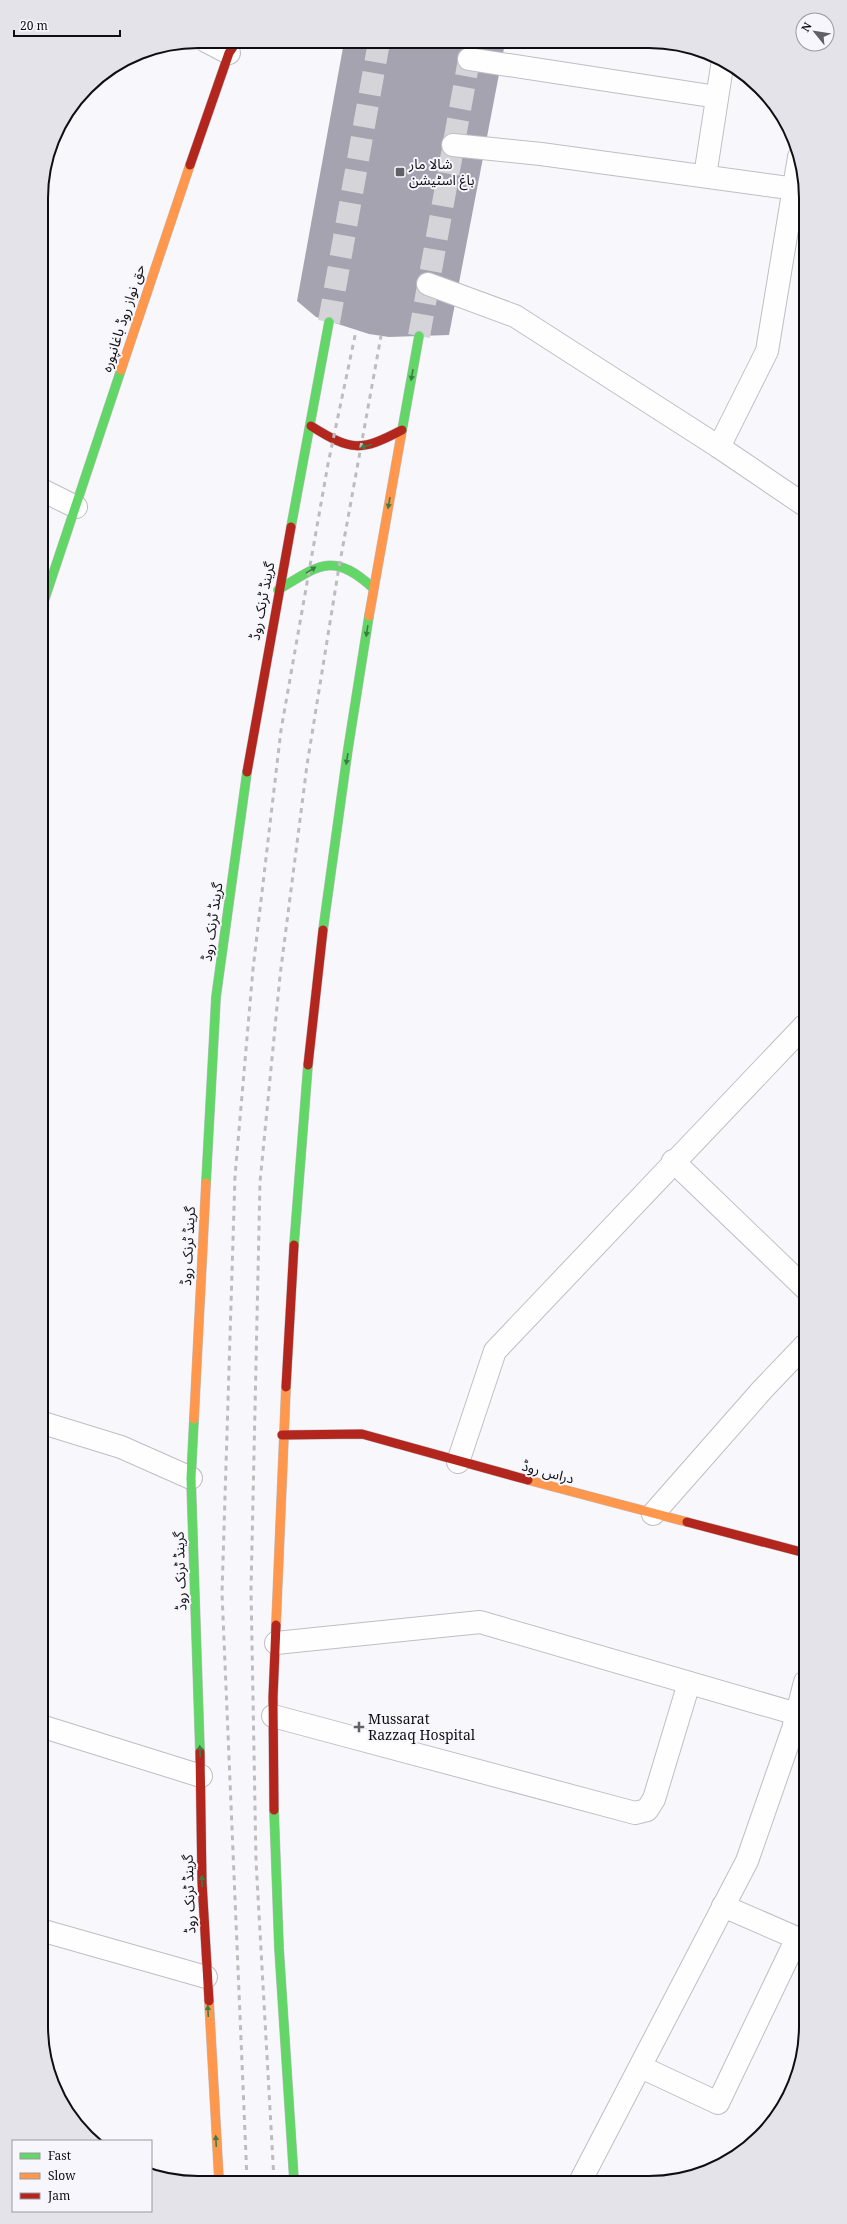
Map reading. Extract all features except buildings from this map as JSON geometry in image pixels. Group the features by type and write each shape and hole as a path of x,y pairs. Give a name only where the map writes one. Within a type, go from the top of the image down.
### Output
{"main road":[{"name":"حق نواز روڈ باغانپورہ","path":"48,589 171,218 233,48"},
{"name":"گرینڈ ٹرنک روڈ","path":"218,2176 202,1882 201,1776 191,1478 216,997 252,735 278,590 311,426 329,322"},
{"path":"294,2176 276,1868 273,1716 282,1435 291,1284 316,998 342,789 373,588 419,336"},
{"path":"311,426 337,442 359,448 381,441 402,430"},
{"path":"278,590 319,565 341,564 360,574 373,588"},
{"name":"دراس روڈ","path":"282,1435 362,1434 458,1462 799,1551"}],"street":[{"path":"469,59 717,97"},
{"path":"705,176 722,67"},
{"path":"453,145 799,189 767,351 719,447"},
{"path":"428,284 515,316 719,447 799,501"},
{"path":"48,493 76,507"},
{"path":"458,1462 495,1351 673,1161 799,1031"},
{"path":"673,1161 799,1282"},
{"path":"653,1514 762,1390 799,1351"},
{"path":"48,1425 121,1447 191,1478"},
{"path":"276,1643 480,1622 797,1714"},
{"path":"273,1716 635,1813 647,1810 654,1799 689,1683"},
{"path":"583,2176 746,1861 799,1706"},
{"path":"48,1728 201,1776"},
{"path":"723,1906 799,1939"},
{"path":"48,1932 206,1977"},
{"path":"640,2067 718,2103 799,1944"}],"tunnel":[{"path":"329,322 378,48"},
{"path":"419,336 471,48"}],"railway":[{"path":"247,2176 222,1593 235,1176 253,969 281,730 328,464 356,331"},
{"path":"274,2176 256,1861 251,1590 260,1182 280,976 307,765 338,573 381,336"}],"traffic: fast":[{"path":"291,527 329,322"},
{"path":"401,436 419,336"},
{"path":"48,589 121,370"},
{"path":"278,590 305,574 326,566 336,566 347,569 359,576 373,588"},
{"path":"323,930 348,749 369,616"},
{"path":"206,1183 216,997 247,772"},
{"path":"294,1245 308,1065"},
{"path":"194,1419 191,1478 200,1752"},
{"path":"274,1810 279,1948 294,2176"}],"traffic: slow":[{"path":"121,370 190,165"},
{"path":"369,616 401,436"},
{"path":"194,1419 206,1183"},
{"path":"276,1625 286,1387"},
{"path":"528,1480 687,1522"},
{"path":"209,2001 219,2176"}],"traffic: jam":[{"path":"190,165 229,53 232,48"},
{"path":"311,426 336,440 356,446 376,442 402,430"},
{"path":"247,772 291,527"},
{"path":"308,1065 323,930"},
{"path":"286,1387 294,1245"},
{"path":"282,1435 362,1434 528,1480"},
{"path":"687,1522 799,1551"},
{"path":"274,1810 273,1697 276,1625"},
{"path":"200,1752 202,1882 209,2001"}],"place":[{"name":"شالا مار باغ اسٹیشن","path":"400,172"},
{"name":"Mussarat Razzaq Hospital","path":"359,1727"}]}
